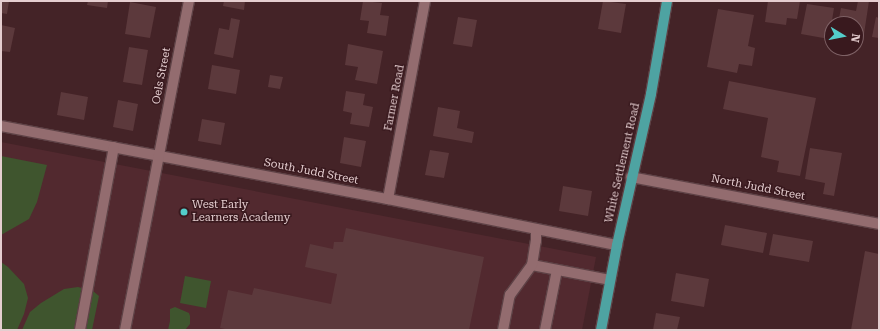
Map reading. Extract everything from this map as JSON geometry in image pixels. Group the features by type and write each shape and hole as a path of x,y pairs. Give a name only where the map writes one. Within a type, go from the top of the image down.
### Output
{"main road":[{"name":"White Settlement Road","path":"601,330 617,245 651,94 667,1"}],"street":[{"name":"Oels Street","path":"125,330 189,1"},
{"name":"Farmer Road","path":"388,199 425,1"},
{"name":"South Judd Street","path":"1,126 388,199 617,245"},
{"path":"80,330 114,147"},
{"name":"North Judd Street","path":"632,177 879,224"},
{"path":"503,330 510,295 532,265 536,229"},
{"path":"532,265 610,280"},
{"path":"545,330 557,270"}],"shaded area":[{"name":"West Early Learners Academy","path":"1,142 596,257 582,330 1,330"}],"green space":[{"path":"1,156 47,165 37,202 29,219 1,235"},
{"path":"1,262 8,267 24,284 28,298 24,314 17,330 1,330"},
{"path":"185,276 211,281 206,308 180,303"},
{"path":"78,287 93,291 99,296 92,330 22,330 30,312 41,303 64,289"},
{"path":"175,307 189,313 190,324 185,330 168,330 170,309"}],"building":[{"path":"1,1 9,1 7,14 1,13"},
{"path":"88,1 108,1 107,8 87,5"},
{"path":"224,1 245,1 244,10 223,6"},
{"path":"363,1 382,3 380,15 389,16 386,36 367,33 369,21 360,20"},
{"path":"603,1 626,4 621,33 598,29"},
{"path":"768,1 800,1 797,19 787,18 786,25 765,22"},
{"path":"858,1 869,1 864,34 864,16 840,16 841,8 856,11"},
{"path":"130,2 156,7 150,38 125,34"},
{"path":"807,4 834,8 833,16 824,16 824,38 801,34"},
{"path":"718,9 754,15 748,46 755,48 752,66 739,64 737,73 707,67"},
{"path":"458,17 477,20 472,47 453,44"},
{"path":"876,17 879,18 879,38 872,37"},
{"path":"231,18 240,20 233,58 214,54 219,28 229,30"},
{"path":"1,25 15,28 10,52 1,51"},
{"path":"348,44 383,51 377,84 355,80 358,67 345,65"},
{"path":"129,47 148,50 142,85 123,82"},
{"path":"212,65 240,70 236,94 208,89"},
{"path":"270,75 283,77 280,89 268,87"},
{"path":"729,81 816,98 800,176 777,172 779,161 761,157 768,118 723,109"},
{"path":"346,91 365,94 363,105 373,107 369,127 350,124 352,113 343,111"},
{"path":"61,92 88,97 84,120 57,115"},
{"path":"118,100 138,104 133,131 113,127"},
{"path":"438,107 460,111 457,128 474,132 472,143 433,136"},
{"path":"202,119 225,123 221,145 198,141"},
{"path":"344,137 366,141 361,167 340,163"},
{"path":"810,148 842,153 834,196 823,194 825,183 805,179"},
{"path":"430,150 449,153 444,178 425,175"},
{"path":"563,186 592,191 588,216 559,211"},
{"path":"725,225 767,233 763,253 721,245"},
{"path":"346,228 484,257 469,330 230,330 220,328 228,290 252,295 254,288 331,304 337,274 305,267 310,244 333,249 334,242 343,242"},
{"path":"773,234 813,241 809,262 769,255"},
{"path":"865,251 879,254 879,330 851,330"},
{"path":"676,273 709,279 704,307 671,301"},
{"path":"656,313 680,317 677,330 653,330"}],"place":[{"name":"West Early Learners Academy","path":"184,212"}]}
